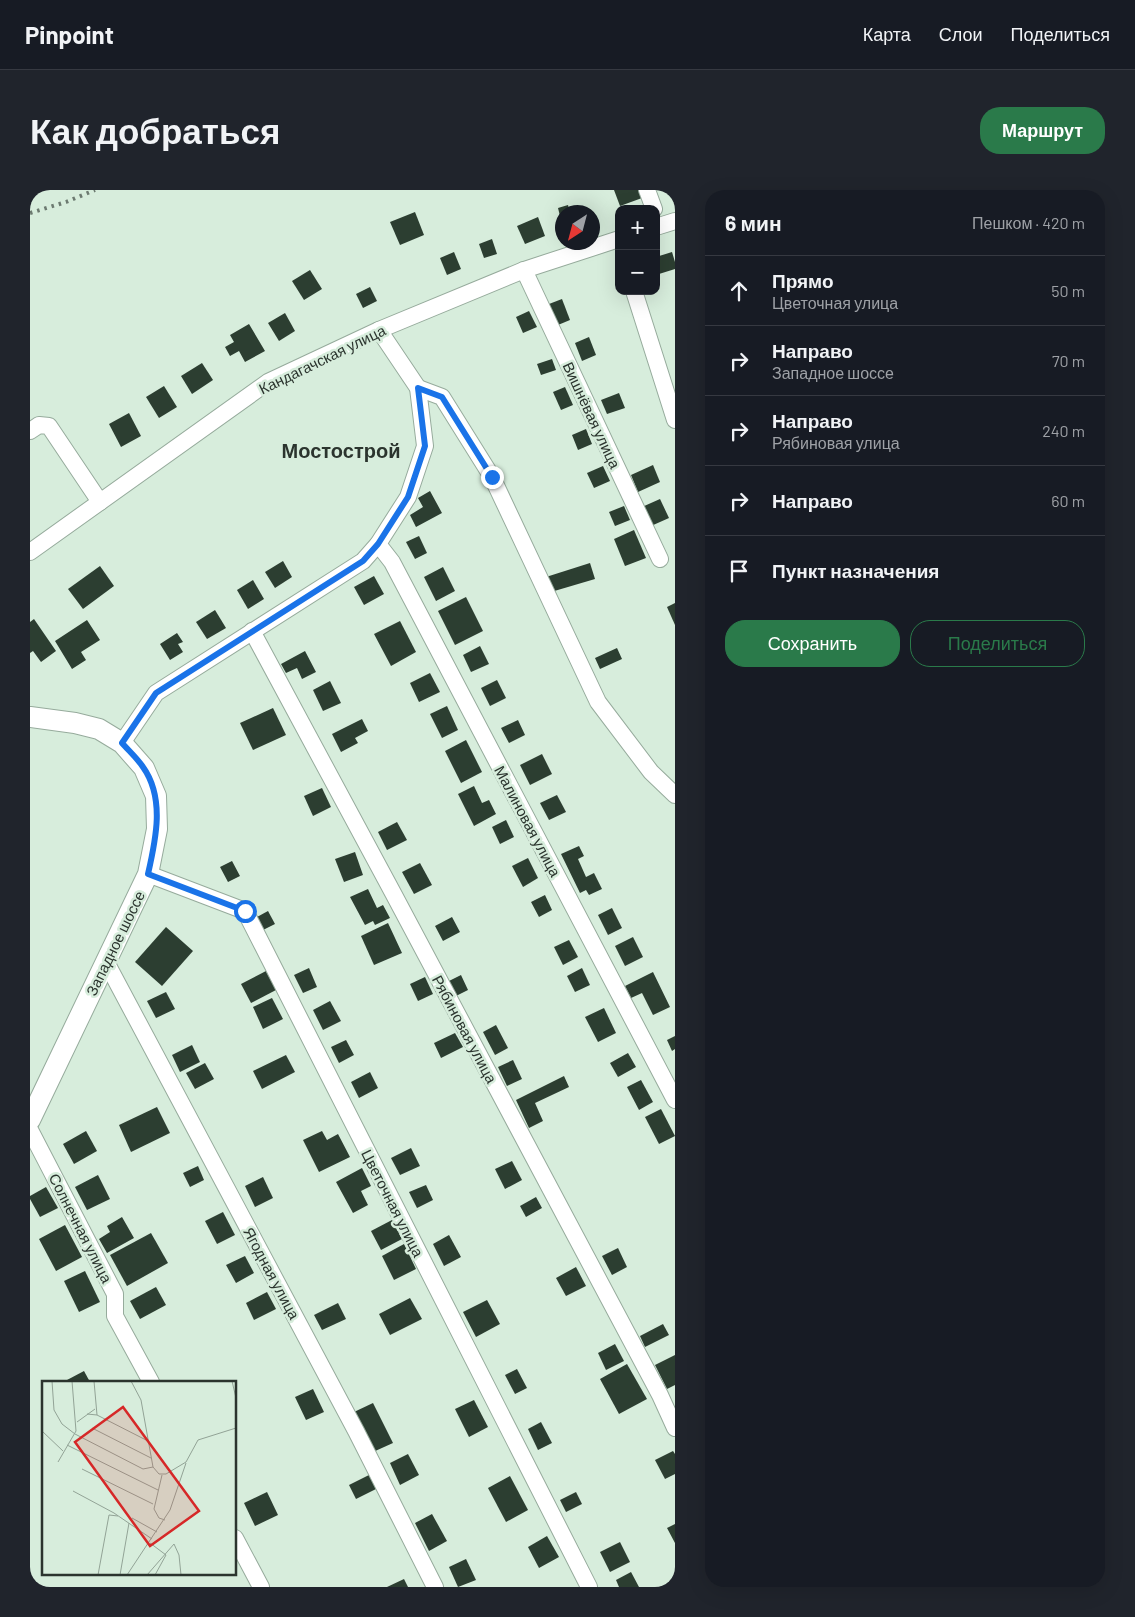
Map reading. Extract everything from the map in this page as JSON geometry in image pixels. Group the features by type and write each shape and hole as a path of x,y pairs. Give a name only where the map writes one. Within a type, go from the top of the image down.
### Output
{"main road":[{"name":"Западное шоссе","path":"30,717 75,723 99,729 122,743 144,768 156,796 157,829 148,874 105,960 30,1120"}],"street":[{"path":"647,190 653,205"},
{"name":"Кандагачская улица","path":"30,552 268,382 379,330 524,270 615,241"},
{"name":"Вишнёвая улица","path":"524,270 660,560"},
{"path":"635,295 675,420"},
{"path":"122,743 156,693 363,561 378,544 408,497 425,446 418,388 379,330"},
{"path":"418,388 442,397 492,477 598,702 651,772 675,795"},
{"path":"30,431 39,425 49,426 100,502"},
{"name":"Малиновая улица","path":"378,544 392,562 675,1100"},
{"name":"Рябиновая улица","path":"252,631 412,928 655,1386 675,1428"},
{"name":"Цветочная улица","path":"148,874 245,911 589,1587"},
{"name":"Ягодная улица","path":"105,960 356,1431 435,1587"},
{"name":"Солнечная улица","path":"30,1130 115,1294 115,1316 150,1381"},
{"path":"236,1540 261,1587"}],"building":[{"path":"614,190 639,190 642,198 620,205"},
{"path":"415,212 424,235 400,245 390,222"},
{"path":"538,217 545,236 525,244 517,226"},
{"path":"492,239 497,254 484,258 479,244"},
{"path":"454,252 461,269 447,275 440,258"},
{"path":"672,252 675,269 660,274 660,256"},
{"path":"310,270 322,289 304,300 292,281"},
{"path":"370,287 377,301 363,308 356,294"},
{"path":"562,299 570,320 558,325 549,304"},
{"path":"529,311 537,327 523,333 516,317"},
{"path":"285,313 295,331 279,341 268,323"},
{"path":"249,324 265,351 245,362 239,351 230,356 225,347 234,342 230,335"},
{"path":"589,337 596,355 582,361 575,343"},
{"path":"552,359 556,370 541,375 537,364"},
{"path":"202,363 213,380 192,394 181,376"},
{"path":"164,386 177,407 159,418 146,397"},
{"path":"565,387 573,405 561,410 553,392"},
{"path":"619,393 625,408 607,414 601,400"},
{"path":"129,413 141,436 121,447 109,424"},
{"path":"586,429 592,444 578,450 572,435"},
{"path":"653,465 660,482 638,492 631,475"},
{"path":"603,466 610,481 594,488 587,473"},
{"path":"430,491 442,513 416,527 410,515 423,507 418,498"},
{"path":"660,499 669,518 651,526 642,507"},
{"path":"624,506 630,520 615,526 609,512"},
{"path":"634,530 646,558 625,566 614,539"},
{"path":"419,536 427,553 415,559 406,542"},
{"path":"283,561 292,577 275,588 265,572"},
{"path":"590,563 595,579 551,592 546,577"},
{"path":"100,566 114,586 83,609 68,589"},
{"path":"443,567 455,591 436,601 424,577"},
{"path":"374,576 384,594 364,605 354,587"},
{"path":"253,580 264,599 248,609 237,590"},
{"path":"466,597 483,631 455,645 438,611"},
{"path":"675,603 675,625 667,607"},
{"path":"215,610 226,628 207,639 196,622"},
{"path":"34,619 56,651 41,662 33,651 30,653 30,622"},
{"path":"87,620 100,640 81,652 86,660 72,669 55,641"},
{"path":"400,621 416,652 391,666 374,634"},
{"path":"177,633 183,642 178,644 183,652 170,660 160,644"},
{"path":"480,646 489,664 471,672 463,655"},
{"path":"617,648 622,659 600,669 595,658"},
{"path":"305,651 316,672 302,679 297,668 286,673 281,664"},
{"path":"430,673 440,692 419,702 410,683"},
{"path":"497,680 506,698 490,706 481,688"},
{"path":"330,681 341,703 323,711 313,690"},
{"path":"447,706 458,730 442,738 430,714"},
{"path":"273,708 286,735 253,750 240,723"},
{"path":"362,719 368,731 355,738 358,743 341,752 332,734"},
{"path":"518,720 525,735 509,743 501,728"},
{"path":"466,740 482,772 461,783 445,751"},
{"path":"542,754 552,774 530,785 520,765"},
{"path":"474,786 482,803 489,800 496,814 474,826 458,794"},
{"path":"322,788 331,807 313,816 304,796"},
{"path":"557,795 566,812 549,820 540,803"},
{"path":"506,820 514,837 500,844 492,827"},
{"path":"397,822 407,840 387,850 378,832"},
{"path":"579,846 584,856 578,859 586,877 594,873 602,889 589,895 586,890 580,893 561,854"},
{"path":"355,852 363,875 344,882 335,859"},
{"path":"528,858 538,878 523,887 512,866"},
{"path":"232,861 240,876 228,882 220,867"},
{"path":"420,863 432,885 414,894 402,872"},
{"path":"368,889 377,908 383,905 390,918 375,925 373,921 365,925 350,897"},
{"path":"545,895 552,910 539,917 531,902"},
{"path":"612,908 622,928 608,935 598,915"},
{"path":"268,911 275,924 263,930 257,917"},
{"path":"452,917 460,932 443,941 435,926"},
{"path":"388,923 402,953 374,965 361,936"},
{"path":"166,927 193,951 162,986 135,962"},
{"path":"633,937 643,957 625,966 615,946"},
{"path":"569,940 578,957 563,965 554,947"},
{"path":"309,968 317,987 303,993 294,975"},
{"path":"582,968 590,985 575,992 567,976"},
{"path":"266,971 276,990 251,1003 241,984"},
{"path":"653,972 670,1007 653,1015 642,993 631,998 625,986"},
{"path":"461,975 468,990 456,996 449,981"},
{"path":"425,977 433,994 418,1001 410,984"},
{"path":"166,992 175,1009 156,1018 147,1001"},
{"path":"272,998 283,1019 263,1029 253,1007"},
{"path":"330,1001 341,1021 323,1030 313,1010"},
{"path":"604,1008 616,1033 598,1042 585,1017"},
{"path":"496,1025 508,1048 495,1055 483,1032"},
{"path":"455,1033 463,1047 441,1058 434,1043"},
{"path":"675,1036 675,1049 672,1051 667,1040"},
{"path":"346,1040 354,1055 339,1063 331,1047"},
{"path":"192,1045 200,1062 180,1072 172,1055"},
{"path":"628,1053 636,1067 618,1077 610,1063"},
{"path":"286,1055 295,1072 262,1089 253,1071"},
{"path":"513,1060 522,1079 507,1086 498,1067"},
{"path":"205,1063 214,1079 195,1089 186,1073"},
{"path":"370,1072 378,1088 359,1098 351,1082"},
{"path":"564,1076 569,1087 535,1103 543,1121 529,1128 516,1100"},
{"path":"641,1080 653,1102 639,1110 627,1087"},
{"path":"157,1107 170,1133 131,1152 119,1125"},
{"path":"661,1109 675,1136 659,1144 645,1117"},
{"path":"86,1131 97,1151 74,1164 63,1144"},
{"path":"322,1131 327,1140 338,1134 350,1157 319,1172 303,1140"},
{"path":"411,1148 420,1166 400,1175 391,1158"},
{"path":"512,1161 522,1180 505,1189 495,1169"},
{"path":"198,1166 204,1180 190,1187 183,1173"},
{"path":"362,1168 371,1186 361,1191 368,1205 353,1213 336,1182"},
{"path":"98,1175 110,1199 87,1210 75,1187"},
{"path":"263,1177 273,1198 255,1207 245,1186"},
{"path":"426,1185 433,1200 417,1208 409,1192"},
{"path":"46,1187 58,1208 40,1217 30,1196"},
{"path":"536,1197 542,1208 526,1217 520,1206"},
{"path":"223,1212 235,1235 217,1244 205,1221"},
{"path":"122,1217 134,1238 107,1253 99,1239 110,1232 107,1226"},
{"path":"392,1220 402,1239 381,1250 371,1231"},
{"path":"65,1225 82,1257 56,1271 39,1239"},
{"path":"151,1233 168,1263 127,1286 110,1255"},
{"path":"449,1235 461,1257 444,1266 433,1244"},
{"path":"404,1244 416,1269 394,1280 382,1256"},
{"path":"618,1248 627,1267 612,1275 602,1256"},
{"path":"245,1256 254,1273 236,1283 226,1265"},
{"path":"576,1267 586,1286 566,1296 556,1278"},
{"path":"85,1271 100,1302 79,1312 64,1281"},
{"path":"156,1287 166,1305 140,1319 130,1301"},
{"path":"267,1292 276,1309 254,1320 246,1303"},
{"path":"410,1298 422,1319 390,1335 379,1314"},
{"path":"487,1300 500,1324 476,1337 463,1312"},
{"path":"338,1303 346,1319 322,1330 314,1315"},
{"path":"663,1324 669,1335 645,1347 640,1336"},
{"path":"615,1344 624,1361 606,1370 598,1353"},
{"path":"675,1355 675,1385 667,1389 655,1365"},
{"path":"627,1364 647,1399 619,1414 600,1379"},
{"path":"517,1369 527,1388 515,1394 505,1375"},
{"path":"84,1371 89,1381 68,1381"},
{"path":"313,1389 324,1412 306,1420 295,1397"},
{"path":"474,1400 488,1427 469,1437 455,1409"},
{"path":"373,1403 393,1443 373,1452 354,1412"},
{"path":"541,1422 552,1443 538,1450 528,1429"},
{"path":"673,1451 675,1454 675,1474 665,1479 655,1460"},
{"path":"408,1454 419,1475 400,1485 390,1463"},
{"path":"369,1475 376,1489 356,1499 349,1485"},
{"path":"510,1476 528,1510 506,1522 488,1488"},
{"path":"267,1492 278,1515 255,1526 244,1503"},
{"path":"576,1492 582,1504 566,1512 560,1500"},
{"path":"432,1514 447,1541 429,1551 415,1523"},
{"path":"675,1524 675,1543 667,1528"},
{"path":"547,1536 559,1557 539,1568 528,1547"},
{"path":"620,1542 630,1562 610,1572 600,1552"},
{"path":"466,1559 476,1580 458,1587 449,1567"},
{"path":"631,1572 639,1587 619,1587 616,1580"},
{"path":"404,1579 408,1587 387,1587"}],"railway":[{"path":"30,213 66,202 95,190"}],"district":[{"name":"Мостострой","path":"341,450"}],"route":[{"path":"245,911 148,874 157,829 156,796 144,768 122,743 156,693 363,561 378,544 408,497 425,446 418,388 442,397 492,477"}]}
